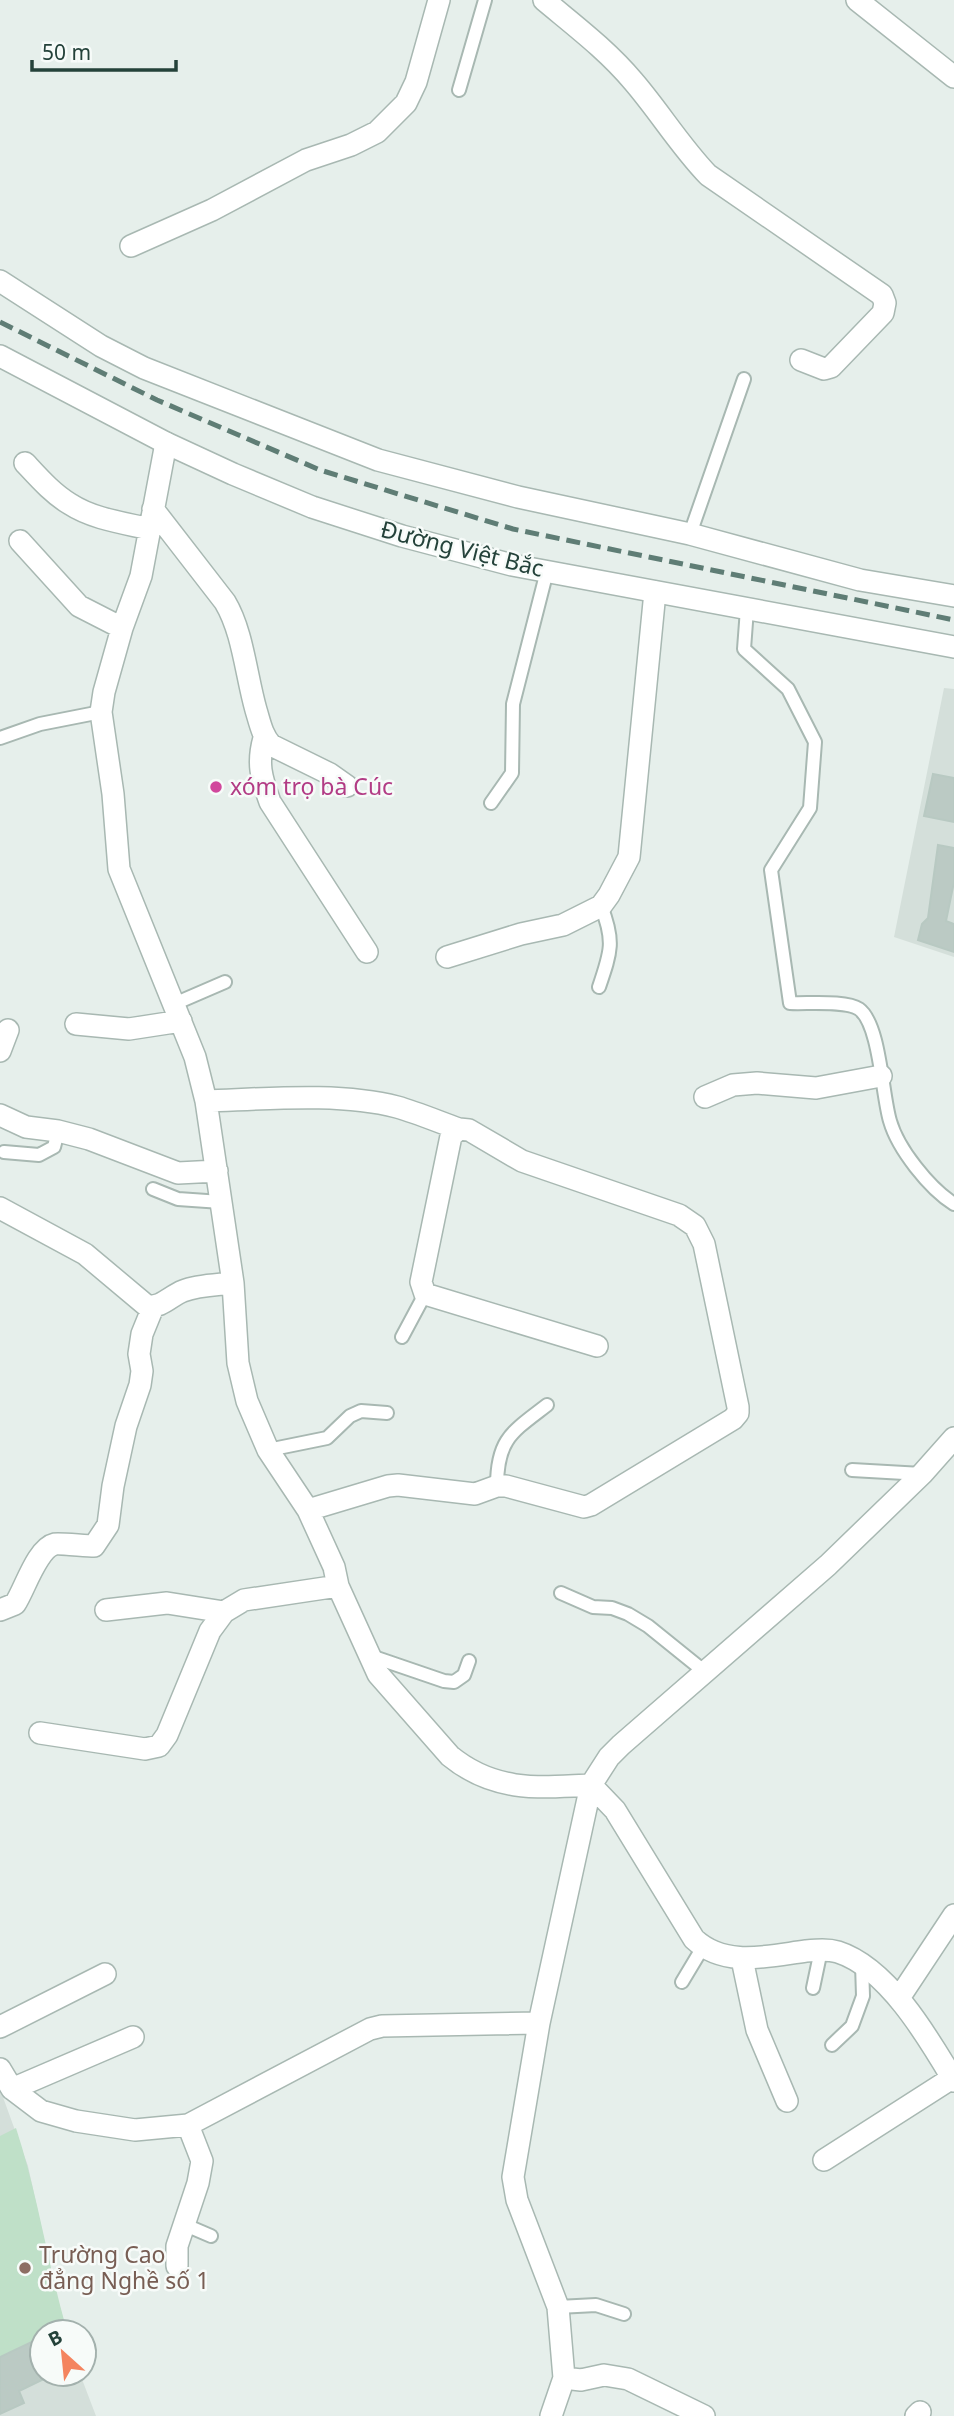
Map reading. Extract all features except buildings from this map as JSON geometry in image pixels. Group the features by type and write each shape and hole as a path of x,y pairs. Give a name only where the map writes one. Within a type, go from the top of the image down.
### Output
{"street":[{"path":"131,246 212,210 306,160 351,145 377,132 406,103 411,93 439,0"},
{"path":"544,0 603,48 708,175 882,295 885,303 883,313 831,367 824,369 800,359"},
{"path":"858,0 954,77"},
{"path":"0,281 102,346 144,368 378,460 531,500 690,534 860,580 954,596"},
{"name":"Đường Việt Bắc","path":"0,356 166,443 312,507 402,536 512,565 954,647"},
{"path":"166,443 141,576 122,628 101,712 113,794 119,869 195,1057 206,1101 233,1283 238,1363 247,1401 268,1450 308,1510 334,1567 338,1586 378,1674 450,1756 464,1768 498,1782 536,1789 591,1785"},
{"path":"25,463 70,505 87,512 152,519 236,619 250,688 264,738 271,745 330,774 347,786"},
{"path":"20,541 79,607 122,628"},
{"path":"447,957 521,934 563,925 601,906 609,895 629,857 655,592"},
{"path":"264,738 258,758 270,802 367,951"},
{"path":"76,1024 129,1029 177,1013"},
{"path":"0,1051 9,1030"},
{"path":"705,1097 733,1085 757,1083 816,1088 881,1076"},
{"path":"206,1101 274,1098 365,1102 397,1107 469,1130 522,1161 679,1215 695,1226 704,1244 738,1406 738,1413 733,1419 591,1506 578,1507 506,1486 497,1486 475,1494 398,1485 308,1510"},
{"path":"0,1115 26,1127 89,1139 178,1173 217,1171"},
{"path":"459,1129 451,1136 423,1269 421,1282 425,1294 597,1346"},
{"path":"0,1208 85,1254 148,1306 153,1307"},
{"path":"0,1610 15,1604 41,1551 55,1544 94,1546 108,1525 126,1426 140,1385 142,1371 139,1354 142,1334 153,1307 196,1287 233,1283"},
{"path":"551,2416 564,2378 558,2307 517,2200 513,2177 539,2023 591,1785 609,1757 828,1565 922,1474 954,1438"},
{"path":"40,1733 145,1749 159,1746 167,1735 210,1631 224,1612 244,1600 338,1586"},
{"path":"106,1610 167,1603 224,1612"},
{"path":"591,1785 615,1810 694,1939 703,1947 726,1957 742,1959 821,1950 837,1951 862,1964 899,1998 934,2045 953,2080 824,2160"},
{"path":"899,1998 954,1915"},
{"path":"742,1959 757,2030 787,2101"},
{"path":"0,2027 105,1974"},
{"path":"0,2069 12,2089 41,2110 75,2120 135,2130 188,2125 369,2029 382,2026 539,2023"},
{"path":"12,2089 134,2036"},
{"path":"177,2266 177,2246 198,2183 202,2161 188,2125"},
{"path":"564,2378 581,2380 604,2375 628,2379 704,2416"},
{"path":"658,2394 658,2408 665,2416"}],"lane":[{"path":"459,90 485,0"},
{"path":"690,534 744,379"},
{"path":"491,803 512,773 513,704 547,571"},
{"path":"747,608 744,649 788,688 815,742 810,807 771,870 790,1003 849,1005 859,1009 867,1019 877,1045 890,1123 911,1162 954,1204"},
{"path":"0,738 40,724 101,712"},
{"path":"599,987 610,955 610,929 601,906"},
{"path":"177,1013 225,982"},
{"path":"4,1152 38,1155 54,1147 58,1131"},
{"path":"153,1189 178,1199 221,1202"},
{"path":"402,1337 425,1294"},
{"path":"497,1486 497,1463 505,1441 547,1405"},
{"path":"268,1450 327,1438 350,1416 360,1411 387,1413"},
{"path":"852,1470 922,1474"},
{"path":"561,1593 593,1607 612,1608 628,1614 648,1626 705,1672"},
{"path":"368,1655 454,1682 464,1675 469,1661"},
{"path":"682,1982 703,1947"},
{"path":"813,1988 821,1950"},
{"path":"832,2045 852,2026 863,1996 862,1964"},
{"path":"183,2224 211,2236"},
{"path":"558,2307 596,2305 624,2314"}],"shaded area":[{"path":"944,688 954,689 954,957 894,937"},
{"name":"Trường Cao đẳng Nghề số 1","path":"0,2089 28,2166 63,2318 28,2318 28,2388 85,2388 96,2416 0,2416"}],"green space":[{"path":"16,2128 64,2318 28,2318 28,2344 0,2357 0,2136"}],"railway":[{"path":"0,322 157,400 320,470 513,529 954,620"}],"place":[{"name":"xóm trọ bà Cúc","path":"216,787"},
{"name":"Trường Cao đẳng Nghề số 1","path":"25,2268"}]}
